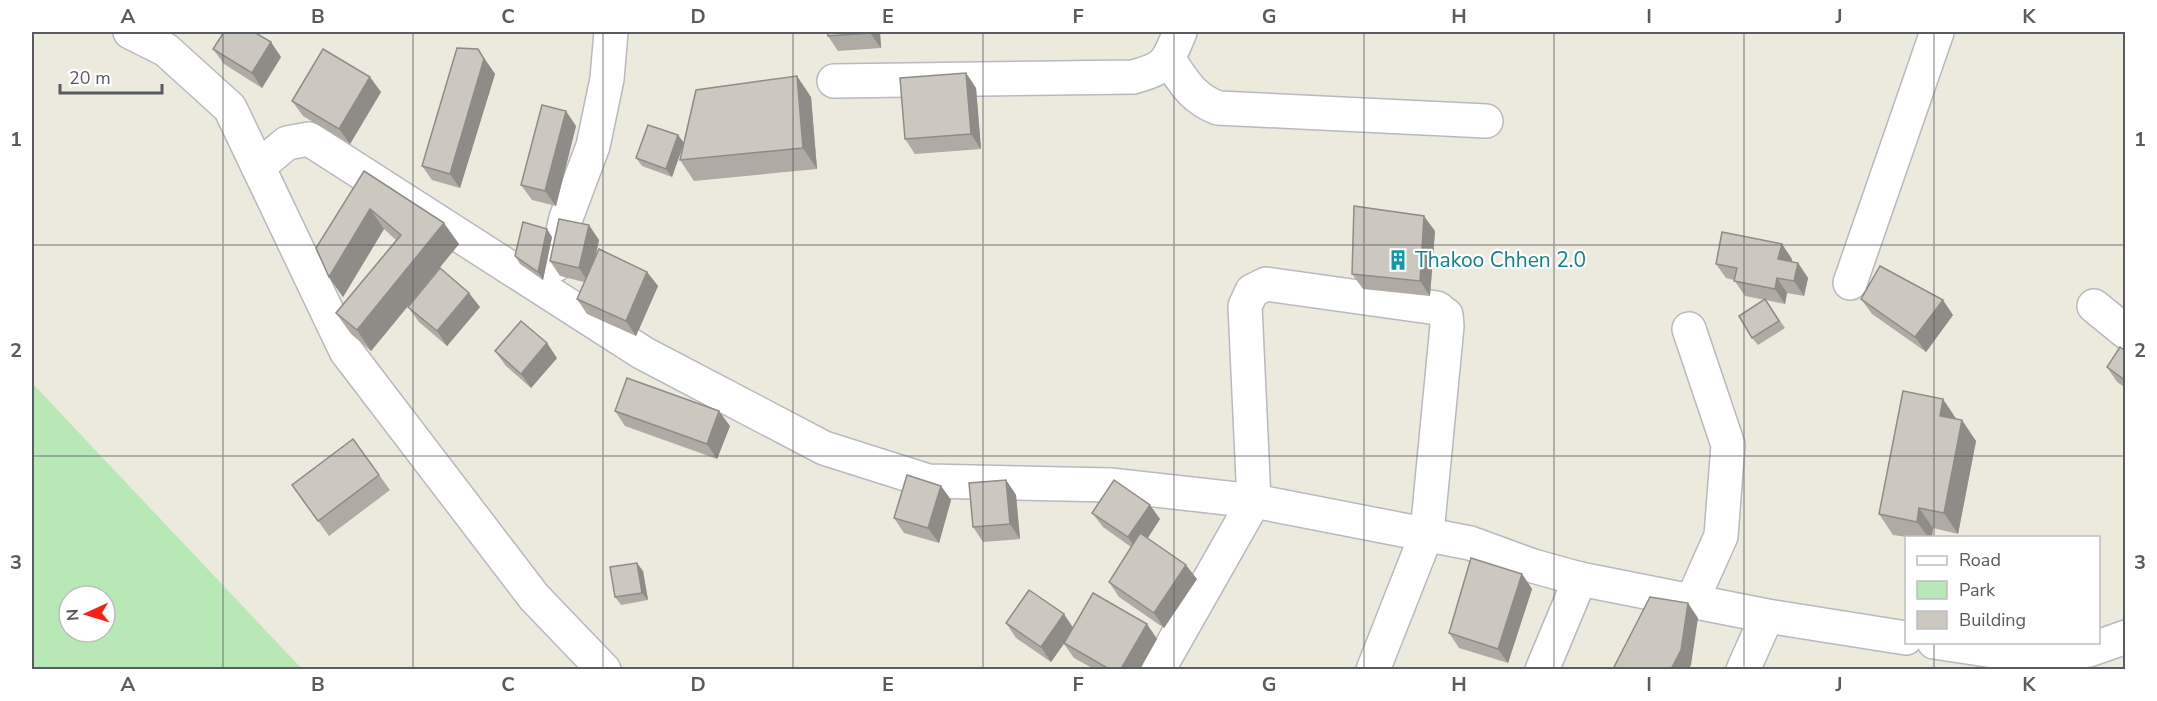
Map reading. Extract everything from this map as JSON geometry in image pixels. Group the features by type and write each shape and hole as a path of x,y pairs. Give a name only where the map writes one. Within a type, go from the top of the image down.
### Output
{"street":[{"path":"130,32 166,50 230,108 346,351 534,597 604,669"},
{"path":"548,292 566,218 593,146 607,79 611,32"},
{"path":"1850,283 1936,32"},
{"path":"834,81 1133,77 1154,72 1174,46"},
{"path":"1174,46 1191,93 1218,108 1486,121"},
{"path":"258,167 287,143 309,139 643,353 824,448 928,480 1110,485 1254,501 1470,543 1533,567 1580,579 1767,616 1905,638"},
{"path":"1158,669 1254,501 1245,306 1252,291 1266,285 1437,308 1446,315 1447,326 1427,533 1373,669"},
{"path":"2094,306 2126,332"},
{"path":"1689,329 1728,445 1721,536 1692,601"},
{"path":"1542,669 1580,579"},
{"path":"1743,669 1767,616"},
{"path":"1947,644 2040,658 2089,650 2126,637"}],"green space":[{"path":"32,383 302,669 32,669"}],"building":[{"path":"224,32 254,32 271,42 252,73 213,49"},
{"path":"827,32 870,32 870,33 828,36"},
{"path":"457,48 478,49 484,59 450,174 422,166"},
{"path":"323,49 370,77 339,129 292,101"},
{"path":"966,73 971,134 905,139 900,78"},
{"path":"797,76 803,148 680,160 696,90"},
{"path":"542,105 566,111 545,191 521,185"},
{"path":"648,125 678,135 666,169 636,158"},
{"path":"364,171 444,223 357,330 336,313 401,235 370,209 329,277 316,248"},
{"name":"Thakoo Chhen 2.0","path":"1354,206 1424,216 1420,281 1352,274"},
{"path":"559,219 589,225 579,268 550,261"},
{"path":"523,222 547,229 538,272 515,256"},
{"path":"1722,232 1782,244 1778,259 1798,263 1794,281 1777,278 1775,289 1734,281 1737,268 1716,264"},
{"path":"599,249 647,272 626,321 577,299"},
{"path":"1880,266 1943,300 1915,337 1861,299"},
{"path":"440,268 469,293 437,331 408,307"},
{"path":"1765,299 1779,321 1752,338 1739,316"},
{"path":"521,321 547,343 521,374 495,351"},
{"path":"2120,347 2126,351 2126,381 2107,367"},
{"path":"627,378 719,411 707,444 615,411"},
{"path":"1903,391 1943,399 1940,416 1962,420 1944,513 1919,508 1917,522 1879,514"},
{"path":"353,439 379,475 318,521 292,485"},
{"path":"907,475 941,486 928,528 894,518"},
{"path":"1006,480 1010,524 973,527 969,483"},
{"path":"1114,480 1150,505 1128,537 1092,513"},
{"path":"1140,533 1186,565 1154,613 1109,582"},
{"path":"1471,558 1522,574 1498,649 1449,633"},
{"path":"637,563 642,593 615,597 610,567"},
{"path":"1029,590 1064,614 1041,647 1006,623"},
{"path":"1093,593 1147,624 1121,669 1109,669 1064,643"},
{"path":"1650,597 1688,603 1681,650 1671,669 1613,669"}],"place":[{"name":"Thakoo Chhen 2.0","path":"1398,260"}]}
